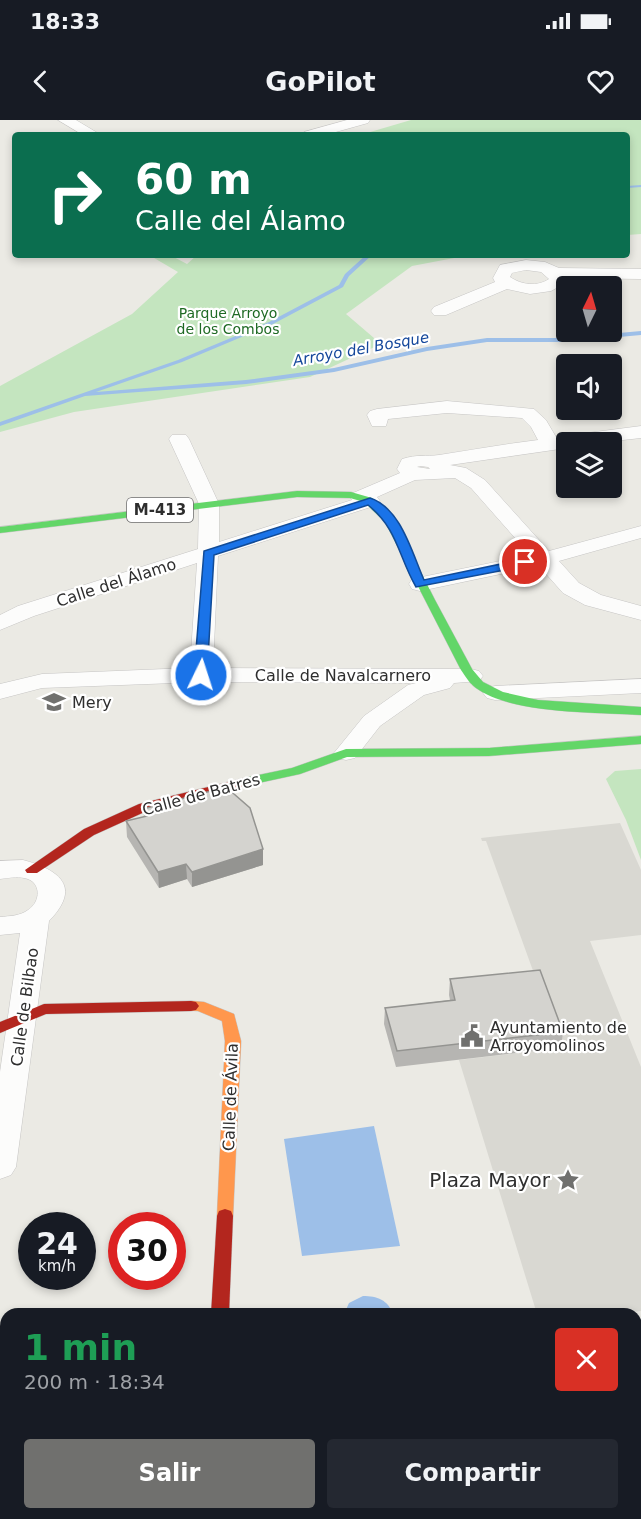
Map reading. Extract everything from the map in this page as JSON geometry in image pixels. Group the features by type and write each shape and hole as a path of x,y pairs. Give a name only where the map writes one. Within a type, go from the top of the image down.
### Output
{"street":[{"path":"65,120 88,132"},
{"path":"315,132 332,123 363,120"},
{"path":"440,311 507,284 537,289 554,284 558,280 556,273 641,274"},
{"path":"379,422 377,416 387,413 447,407 527,414 539,424 550,444"},
{"path":"437,467 465,455 641,432"},
{"path":"179,439 209,504 201,675"},
{"name":"Calle del Álamo","path":"0,623 26,611 208,553 365,499 413,474 407,469 409,463 419,460 437,467"},
{"path":"437,467 459,472 478,484 571,588 593,600 641,613"},
{"name":"M-413","path":"0,530 320,492 365,499"},
{"path":"365,499 387,515 420,584 471,676 484,689 536,703 641,711"},
{"path":"420,584 546,558 641,532"},
{"name":"Calle de Navalcarnero","path":"0,692 42,681 201,675 471,676"},
{"path":"346,753 372,721 416,690 471,676"},
{"path":"495,693 641,686"},
{"name":"Calle de Batres","path":"32,870 88,832 144,807 209,789 295,771 346,753 468,753 641,740"},
{"path":"0,870 17,868 32,870 43,876 53,890 52,900 46,910 36,918 19,924 1,926"},
{"name":"Calle de Bilbao","path":"0,1167 12,1023 36,918"},
{"name":"Calle de Ávila","path":"12,1023 44,1010 199,1006 229,1018 233,1041 220,1308"}],"green space":[{"path":"411,120 641,120 641,234 630,235 630,132 370,132"},
{"name":"Parque Arroyo de los Combos","path":"154,258 176,258 187,264 194,258 454,258 412,266 346,314 381,344 310,377 74,412 0,432 0,386 132,314 178,272"},
{"path":"641,769 641,860 626,820 606,779 615,771"}],"shaded area":[{"name":"Plaza Mayor","path":"620,823 641,870 641,935 590,941 641,1067 641,1308 535,1308 459,1060 561,1048 486,841 482,841 481,838"}],"water":[{"path":"374,1126 400,1246 302,1256 284,1139"},
{"path":"363,1296 373,1297 381,1300 390,1308 347,1308 349,1303"}],"building":[{"path":"226,787 250,808 263,849 192,872 186,864 158,872 126,821 147,816 143,809"},
{"name":"Ayuntamiento de Arroyomolinos","path":"540,970 563,1032 397,1051 385,1008 455,1000 450,979"}],"waterway":[{"path":"630,187 641,186"},
{"path":"0,424 180,361 271,323 341,286 347,275 366,258"},
{"name":"Arroyo del Bosque","path":"86,395 246,382 334,370 427,349 487,340 564,340 641,333"}],"traffic: fast":[{"path":"0,530 297,494 351,495 368,500 390,521 429,600 467,670 479,685 499,695 538,704 641,711"},
{"path":"249,781 295,771 346,753 489,752 641,740"}],"traffic: slow":[{"path":"191,1006 199,1006 229,1018 233,1041 225,1216"}],"traffic: jam":[{"path":"32,870 89,832 144,807 249,781"},
{"path":"0,1028 44,1009 191,1006"},
{"path":"220,1308 225,1216"}],"place":[{"name":"Mery","path":"54,702"},
{"name":"Ayuntamiento de Arroyomolinos","path":"472,1036"},
{"name":"Plaza Mayor","path":"568,1180"}],"route":[{"path":"201,675 208,553 370,501 387,515 420,584 525,562"}]}
